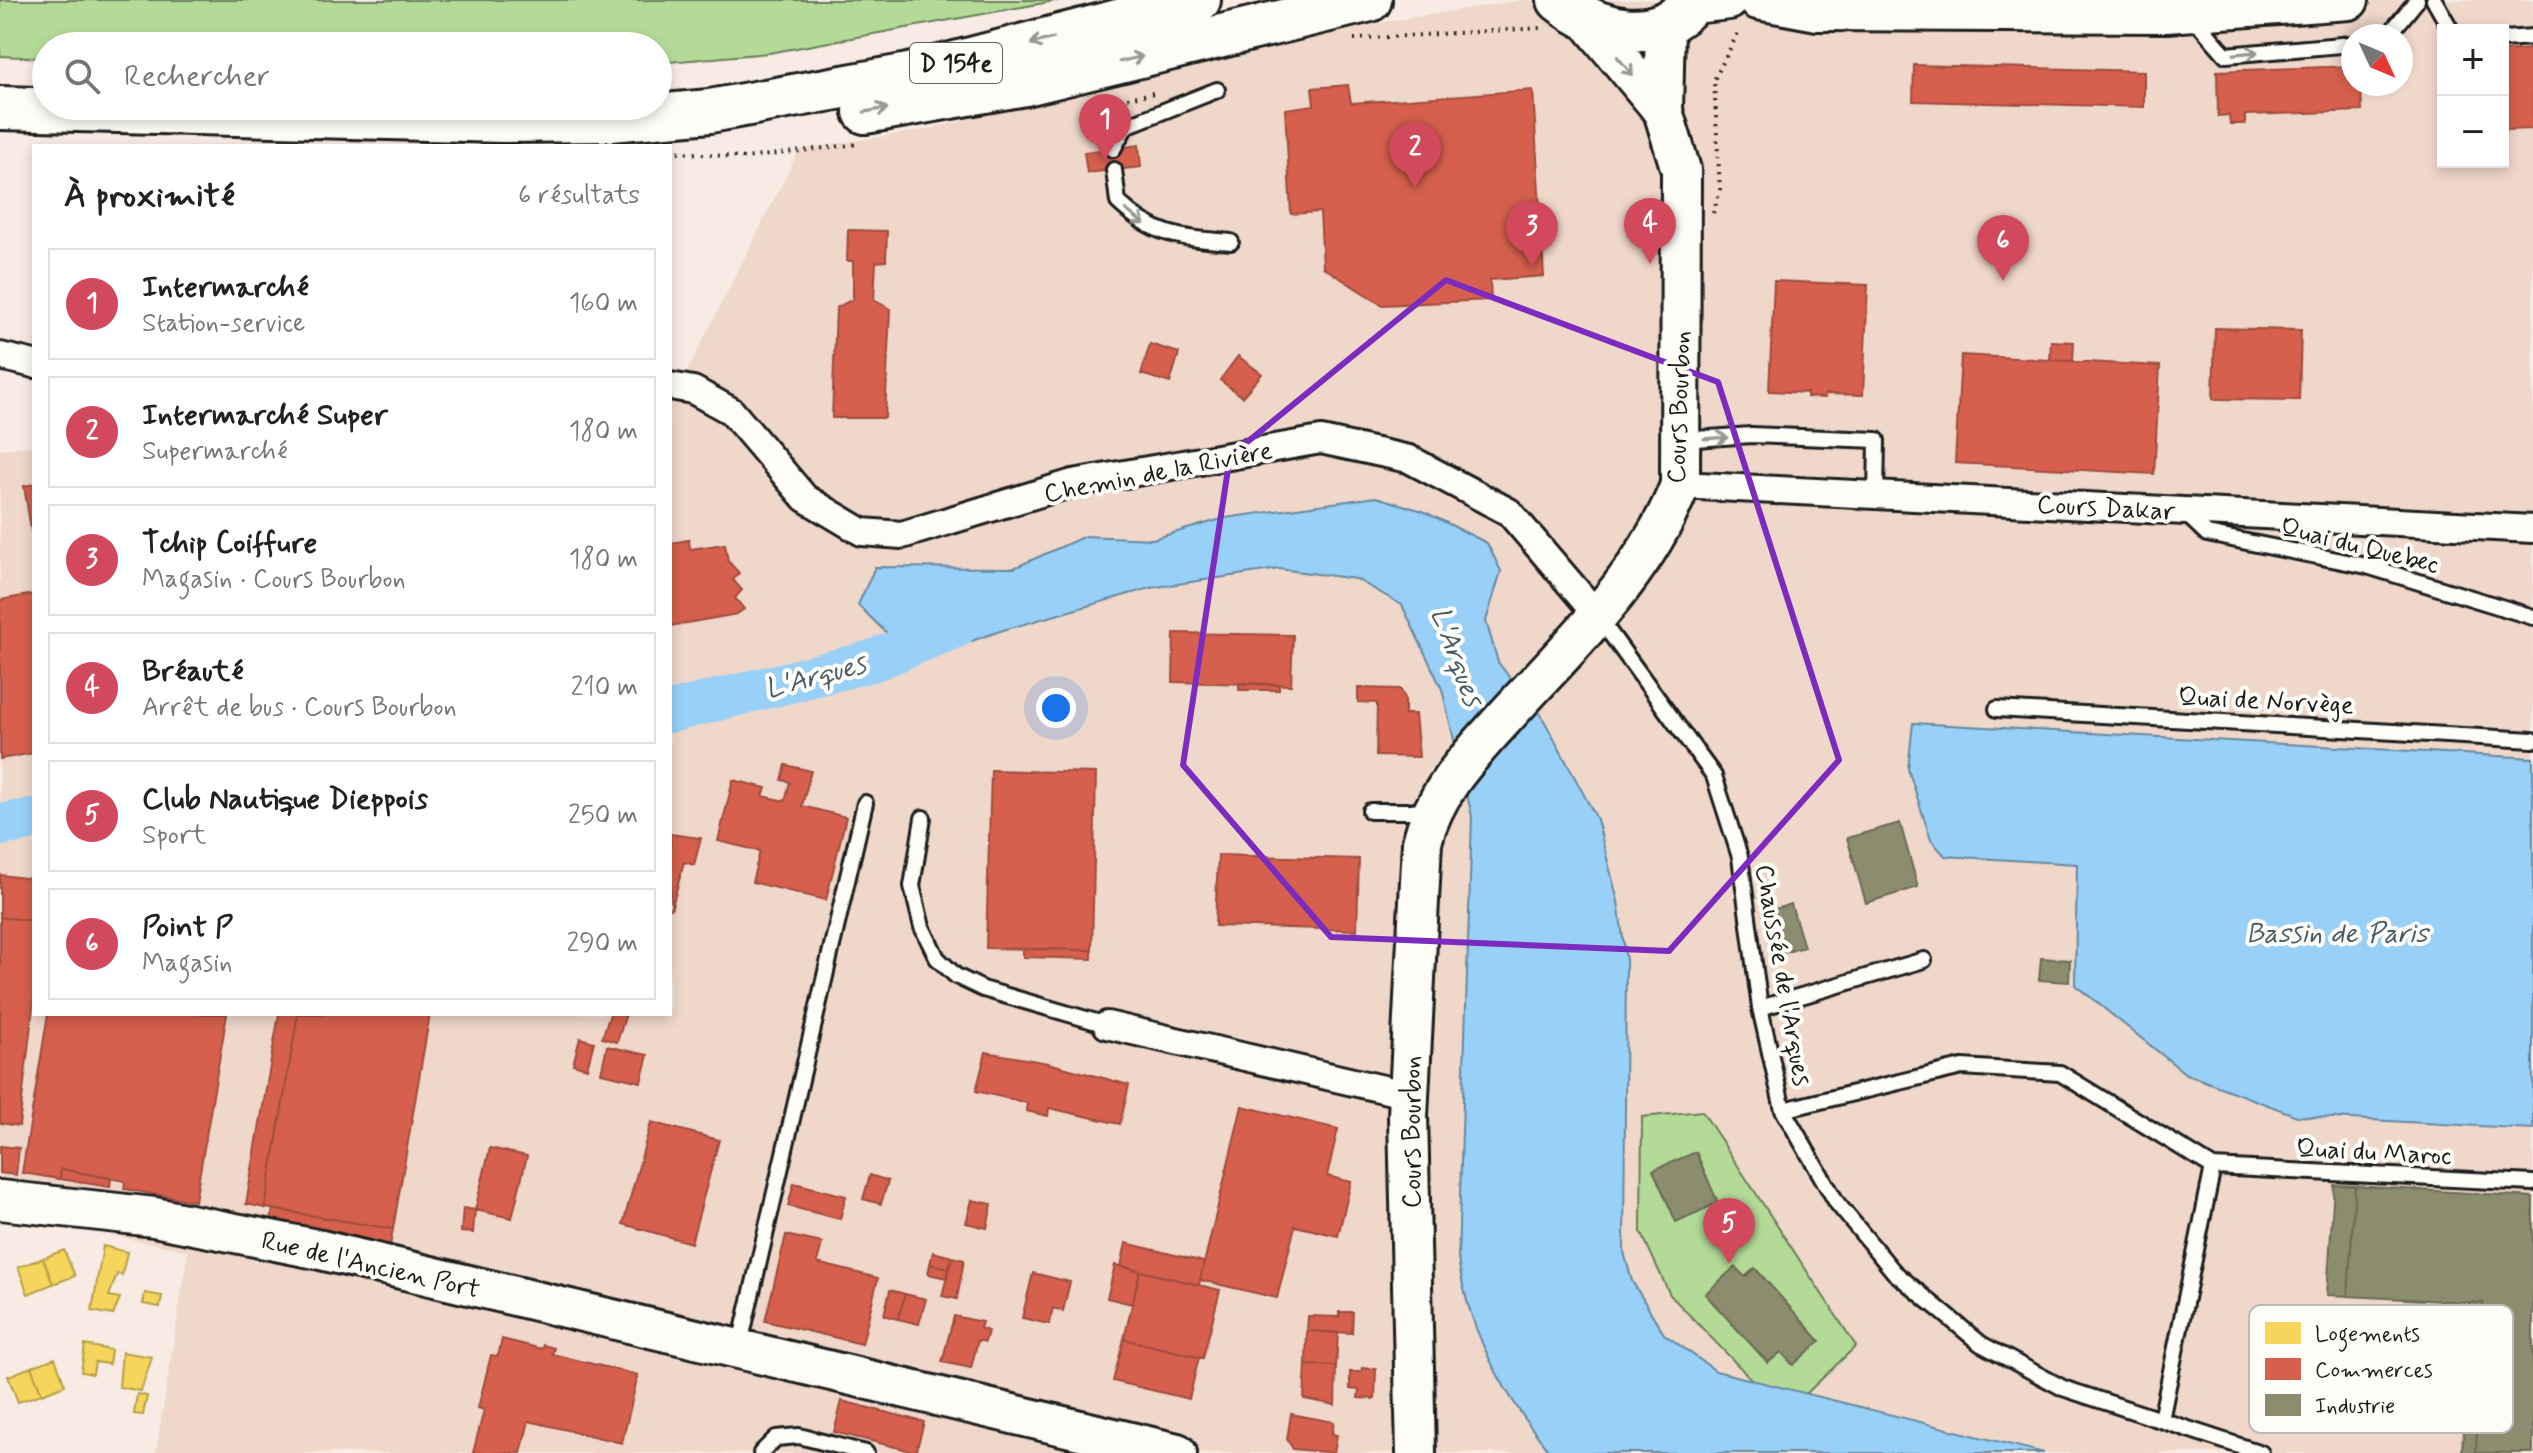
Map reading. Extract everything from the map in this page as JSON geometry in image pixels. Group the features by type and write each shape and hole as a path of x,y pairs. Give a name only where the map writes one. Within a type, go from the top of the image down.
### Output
{"main road":[{"name":"D 154e","path":"672,114 813,94 909,75 1199,0"},
{"name":"D 154e","path":"502,121 610,132 800,124 1025,84 1370,0"},
{"path":"1574,11 1613,30 1639,31 1714,9 2188,12 2349,0"},
{"name":"Cours Bourbon","path":"1663,111 1714,9"},
{"name":"Cours Bourbon","path":"1416,1453 1409,1095 1422,842 1430,811 1460,767 1628,581 1658,535 1680,485 1681,170 1663,111 1574,11"},
{"name":"D 154e","path":"0,108 32,109"},
{"name":"D 154e","path":"463,120 530,120"},
{"name":"Rue de l'Ancien Port","path":"0,1200 154,1217 321,1250 1177,1453"}],"street":[{"path":"0,356 32,364"},
{"name":"Chemin de la Rivière","path":"672,386 693,390 731,411 805,498 862,532 902,535 1073,483 1321,440 1409,459 1509,512 1597,615"},
{"name":"Cours Dakar","path":"1680,485 2533,529"},
{"path":"1107,1025 1409,1095"}],"lane":[{"path":"2398,24 2417,0"},
{"path":"2434,0 2448,24"},
{"path":"2188,12 2226,55 2341,45"},
{"path":"2509,39 2533,37"},
{"path":"1113,149 1126,126 1217,90"},
{"path":"1114,170 1118,202 1141,224 1186,239 1231,242"},
{"path":"1680,441 1751,435 1877,440 1876,496"},
{"name":"Quai du Quebec","path":"2182,511 2207,534 2367,566 2533,617"},
{"name":"Chaussée de l'Arques","path":"1597,615 1714,776 1740,857 1760,1008 1783,1110 1837,1203 1894,1272 1970,1335 2063,1388 2261,1453"},
{"name":"Quai de Norvège","path":"1997,709 2533,740"},
{"path":"739,1349 865,803"},
{"path":"1370,811 1430,811"},
{"path":"923,818 912,886 922,927 937,958 956,976 983,989 1107,1025"},
{"path":"1760,1008 1924,960"},
{"name":"Quai du Maroc","path":"1783,1110 1962,1067 2060,1073 2213,1167 2533,1183"},
{"path":"2161,1420 2213,1167"},
{"path":"761,1453 776,1438 799,1436 866,1453"}],"path":[{"path":"1709,226 1720,190 1714,80 1728,46 1714,9"}],"highlighted area":[{"path":"1446,280 1718,382 1839,760 1669,951 1331,937 1183,765 1230,456"}],"shaded area":[{"path":"1522,0 2533,0 2533,758 1913,724 1945,856 2077,864 2075,985 2297,1116 2533,1129 2533,1453 2044,1453 1733,1376 1692,1357 1664,1334 1632,1281 1624,1252 1626,960 1605,842 1538,709 1532,708 1498,662 1486,621 1501,571 1376,497 1225,518 1153,539 1085,536 1014,568 875,567 915,661 1000,631 1150,588 1279,569 1356,579 1402,606 1442,689 1472,816 1458,1257 1462,1288 1492,1367 1551,1453 156,1453 188,1251 0,1212 0,449 32,446 32,1016 672,1016 672,401 799,150 929,129 1310,34"}],"green space":[{"path":"0,0 1060,0 769,53 672,62 672,32 32,32 32,57 0,56"},
{"path":"1702,1111 1856,1346 1785,1414 1670,1295 1641,1232 1642,1117"}],"water":[{"path":"1376,497 1423,511 1487,543 1501,571 1486,621 1498,662 1532,707 1538,709 1597,819 1618,901 1626,960 1624,1252 1632,1281 1664,1334 1716,1371 2044,1453 1551,1453 1534,1431 1504,1386 1479,1337 1458,1258 1472,816 1442,689 1402,605 1356,579 1279,569 1150,588 1000,631 915,661 858,605 875,567 1014,568 1085,536 1153,539 1225,518"},
{"name":"Bassin de Paris","path":"1913,723 2533,758 2533,1129 2297,1116 2186,1074 2075,985 2077,864 1945,856 1931,840 1908,769"}],"building: Logements":[{"path":"103,1246 127,1252 122,1275 117,1274 109,1296 120,1298 113,1315 92,1311"},
{"path":"64,1250 75,1276 53,1284 43,1258"},
{"path":"43,1258 53,1284 28,1294 18,1267"},
{"path":"145,1293 162,1296 160,1307 143,1304"},
{"path":"85,1345 111,1350 109,1364 95,1362 93,1374 81,1372"},
{"path":"122,1352 152,1357 141,1391 119,1387"},
{"path":"55,1358 65,1385 42,1394 31,1367"},
{"path":"31,1367 42,1394 18,1402 8,1376"},
{"path":"137,1394 147,1396 143,1415 134,1414"}],"building: Commerces":[{"path":"2533,49 2533,129 2509,130 2509,51"},
{"path":"1914,65 2144,71 2144,107 1913,101"},
{"path":"2341,66 2341,96 2361,96 2362,111 2245,115 2245,124 2230,124 2229,115 2218,116 2217,71"},
{"path":"1348,85 1351,103 1533,90 1544,276 1490,280 1491,300 1382,305 1323,267 1320,212 1291,214 1285,109 1314,105 1312,88"},
{"path":"1139,145 1141,167 1087,173 1084,152"},
{"path":"848,230 887,231 886,261 876,262 874,300 890,309 885,418 832,418 836,308 853,299 853,261 847,261"},
{"path":"1774,281 1868,285 1863,395 1825,394 1825,398 1807,397 1807,393 1769,391"},
{"path":"2215,328 2301,330 2299,400 2213,399"},
{"path":"2051,341 2074,342 2073,361 2050,360"},
{"path":"1150,344 1179,353 1170,383 1141,374"},
{"path":"1961,355 2160,366 2154,474 1955,463"},
{"path":"1238,356 1262,374 1242,397 1220,380"},
{"path":"32,484 32,536 24,486"},
{"path":"689,540 690,549 725,544 728,561 739,573 733,580 742,590 735,598 744,609 737,614 672,626 672,543"},
{"path":"32,594 32,753 0,759 0,600"},
{"path":"1174,633 1293,635 1291,685 1173,682"},
{"path":"1239,683 1279,684 1279,690 1239,690"},
{"path":"1358,688 1400,689 1405,698 1405,714 1415,714 1419,757 1376,756 1377,703 1358,702"},
{"path":"786,765 811,771 802,806 846,817 826,900 752,882 760,851 718,841 733,780 766,788 763,796 785,801 790,782 782,780"},
{"path":"991,770 1096,773 1092,950 986,948"},
{"path":"672,834 701,838 694,865 684,862 672,906"},
{"path":"1218,855 1359,859 1357,930 1215,926"},
{"path":"0,875 32,879 32,921 0,917"},
{"path":"0,917 32,921 32,1016 19,1126 0,1123"},
{"path":"1023,949 1092,950 1092,959 1023,957"},
{"path":"48,1016 227,1016 195,1201 124,1189 125,1181 61,1169 60,1179 22,1173"},
{"path":"279,1016 298,1016 265,1208 246,1204"},
{"path":"298,1016 430,1016 393,1229 265,1208"},
{"path":"609,1016 625,1016 617,1042 602,1038"},
{"path":"580,1038 594,1042 587,1068 573,1064"},
{"path":"607,1046 648,1055 641,1082 601,1073"},
{"path":"986,1052 1048,1063 1129,1085 1120,1124 1049,1108 1048,1116 1026,1111 1027,1103 976,1091"},
{"path":"1242,1106 1338,1129 1327,1176 1351,1182 1338,1236 1295,1226 1277,1298 1200,1280"},
{"path":"651,1122 719,1140 691,1243 623,1224"},
{"path":"0,1146 19,1148 16,1175 0,1173"},
{"path":"490,1148 527,1156 512,1218 475,1210"},
{"path":"61,1169 111,1178 110,1187 60,1179"},
{"path":"870,1175 888,1181 881,1204 863,1199"},
{"path":"794,1183 846,1196 840,1219 788,1206"},
{"path":"972,1200 992,1204 987,1228 966,1223"},
{"path":"463,1208 475,1210 473,1233 461,1232"},
{"path":"273,1209 393,1229 390,1246 271,1220"},
{"path":"786,1235 822,1243 817,1263 878,1278 862,1344 765,1321"},
{"path":"1126,1243 1204,1262 1199,1285 1121,1266"},
{"path":"933,1252 952,1257 949,1268 930,1264"},
{"path":"952,1257 964,1260 957,1299 942,1296"},
{"path":"930,1264 949,1268 947,1278 928,1274"},
{"path":"1115,1265 1140,1271 1132,1304 1107,1298"},
{"path":"1140,1271 1220,1290 1203,1358 1124,1339"},
{"path":"1033,1273 1070,1282 1063,1311 1053,1308 1049,1324 1022,1318"},
{"path":"890,1290 905,1294 898,1319 884,1315"},
{"path":"905,1294 926,1299 919,1324 898,1319"},
{"path":"1339,1312 1353,1312 1352,1333 1307,1331 1308,1316 1339,1317"},
{"path":"954,1316 982,1322 980,1328 988,1331 985,1342 978,1340 971,1368 942,1362"},
{"path":"1307,1331 1338,1333 1336,1366 1306,1365"},
{"path":"502,1339 542,1349 543,1345 554,1348 552,1354 638,1375 622,1443 529,1421 521,1453 473,1453 484,1410 478,1408 491,1355 498,1356"},
{"path":"1124,1339 1199,1357 1189,1399 1113,1381"},
{"path":"1306,1365 1336,1366 1335,1405 1304,1399"},
{"path":"1362,1368 1376,1369 1375,1399 1358,1398 1359,1390 1350,1389 1350,1372 1362,1372"},
{"path":"842,1401 924,1422 916,1452 834,1432"},
{"path":"1291,1414 1334,1422 1332,1434 1337,1435 1334,1453 1293,1449 1287,1439"}],"building: Industrie":[{"path":"1900,823 1918,887 1866,903 1847,838"},
{"path":"1791,904 1804,947 1776,955 1763,913"},
{"path":"2041,958 2070,960 2069,982 2039,980"},
{"path":"1696,1152 1718,1203 1676,1222 1653,1170"},
{"path":"2334,1185 2355,1186 2348,1296 2327,1295"},
{"path":"2355,1186 2533,1197 2533,1453 2476,1453 2477,1433 2513,1433 2513,1305 2348,1296"},
{"path":"1735,1267 1745,1277 1755,1268 1820,1341 1793,1365 1781,1352 1768,1363 1705,1294"},
{"path":"2463,1433 2477,1433 2476,1453 2462,1453"}],"waterway":[{"name":"L'Arques","path":"672,711 872,661 956,627"},
{"name":"L'Arques","path":"0,825 32,819"}],"place":[{"name":"Intermarché","path":"1105,160"},
{"name":"Intermarché Super","path":"1415,188"},
{"name":"Bréauté","path":"1650,264"},
{"name":"Tchip Coiffure","path":"1532,267"},
{"name":"Point P","path":"2003,281"},
{"name":"Club Nautique Dieppois","path":"1729,1264"}]}
